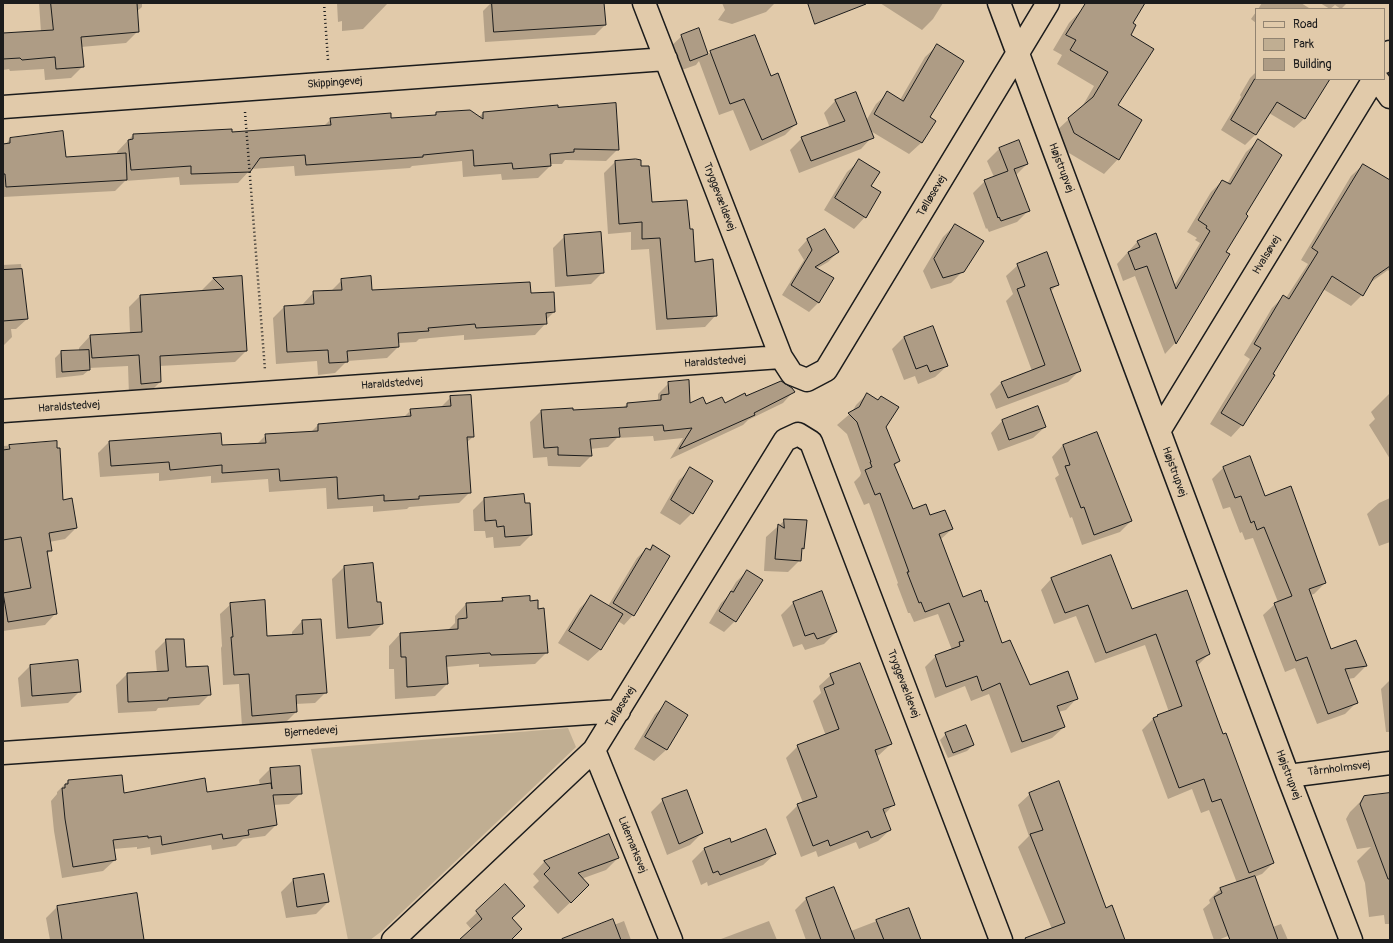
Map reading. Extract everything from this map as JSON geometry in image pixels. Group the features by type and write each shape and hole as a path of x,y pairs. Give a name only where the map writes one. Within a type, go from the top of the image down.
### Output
{"street":[{"name":"Tryggevældevej","path":"644,3 781,357 792,374 807,380"},
{"name":"Højstrupvej","path":"999,3 1288,776 1351,940"},
{"name":"Tølløsevej","path":"807,380 826,370 1048,3"},
{"name":"Skippingevej","path":"3,107 666,59"},
{"name":"Hvalsøvej","path":"1159,431 1373,80"},
{"path":"1378,80 1390,97"},
{"name":"Haraldstedvej","path":"3,411 781,357"},
{"name":"Tryggevældevej","path":"798,434 811,442 1001,940"},
{"name":"Tølløsevej","path":"393,940 594,750 785,440 798,434"},
{"name":"Bjernedevej","path":"3,753 619,711"},
{"name":"Lidemarksvej","path":"594,750 671,940"},
{"name":"Tårnholmsvej","path":"1288,776 1390,763"}],"path":[{"path":"324,3 330,83"},
{"path":"244,90 267,393"}],"green space":[{"path":"568,728 576,747 382,931 370,940 348,940 311,749"}],"building":[{"path":"51,3 137,3 139,32 81,37 84,67 56,69 55,57 22,60 20,58 3,59 3,33 53,30"},
{"path":"492,3 604,3 606,25 494,32"},
{"path":"808,3 866,3 866,4 815,24"},
{"path":"1086,3 1145,3 1133,23 1136,25 1131,35 1154,49 1118,105 1142,120 1119,160 1074,133 1068,118 1093,97 1108,72 1070,50 1076,40 1066,35"},
{"path":"699,28 708,54 690,61 681,35"},
{"path":"755,35 771,76 778,73 797,124 762,140 744,99 730,104 710,51"},
{"path":"937,44 964,61 930,117 936,121 922,143 874,114 887,91 903,101"},
{"path":"1255,79 1329,80 1305,119 1277,102 1256,135 1231,120"},
{"path":"856,92 874,138 811,161 801,137 845,121 835,100"},
{"path":"616,103 619,150 574,149 574,152 550,154 551,166 513,169 512,163 474,166 473,150 423,155 423,157 306,165 305,155 260,158 250,172 191,174 191,166 131,170 128,140 133,139 133,134 232,129 232,132 331,125 330,118 391,113 391,118 436,115 436,112 470,110 483,119 483,112 558,105 558,107"},
{"path":"63,131 66,157 126,153 127,180 6,187 5,174 3,174 3,144 10,143 10,138"},
{"path":"1258,139 1282,155 1246,214 1248,216 1226,252 1230,254 1176,344 1147,266 1135,270 1128,252 1140,247 1137,241 1156,233 1176,289 1210,231 1206,228 1207,226 1198,220 1222,180 1230,184"},
{"path":"1019,140 1028,164 1014,169 1030,211 1001,221 999,217 998,218 984,180 1008,171 999,148"},
{"path":"859,159 880,172 871,186 881,192 866,218 835,198"},
{"path":"641,160 641,166 649,166 652,202 687,200 690,229 693,229 695,262 713,259 717,316 667,319 660,238 642,239 642,222 619,224 615,161"},
{"path":"1363,164 1390,180 1390,266 1374,277 1363,296 1332,276 1273,374 1275,375 1243,426 1221,413 1261,348 1254,344 1283,295 1289,299 1318,252 1312,248"},
{"path":"955,224 984,241 964,272 943,278 934,259"},
{"path":"825,229 839,252 815,267 834,278 819,303 791,285 812,250 807,239"},
{"path":"601,232 604,273 567,276 564,235"},
{"path":"1047,252 1059,285 1050,288 1081,371 1008,398 1001,382 1045,365 1017,289 1025,286 1017,264"},
{"path":"22,269 28,319 3,321 3,270"},
{"path":"242,276 247,351 160,356 161,382 141,384 139,355 92,358 90,335 142,332 140,295 224,289 213,278"},
{"path":"371,276 372,290 530,282 531,293 554,292 555,312 546,313 547,324 476,328 475,324 428,328 429,331 398,333 399,347 347,351 348,362 329,363 328,350 287,352 284,306 314,304 313,291 342,290 341,279"},
{"path":"933,326 948,366 930,372 927,365 916,369 904,337"},
{"path":"89,350 90,370 62,372 61,351"},
{"path":"689,380 690,403 703,397 706,404 722,397 725,403 745,393 746,396 781,381 792,388 795,392 754,413 755,415 679,449 692,428 664,431 663,425 619,428 620,437 590,439 592,456 558,455 558,447 544,448 541,410 627,407 627,403 661,400 661,395 669,394 668,382"},
{"path":"867,393 878,400 881,396 899,407 886,427 900,461 894,464 913,509 926,504 930,515 945,510 953,529 939,534 963,597 981,590 985,602 987,601 1002,643 1010,640 1030,685 1068,671 1078,699 1057,706 1065,727 1022,742 1000,683 982,691 977,676 946,687 935,655 960,646 959,642 964,641 949,603 925,612 921,602 919,603 880,493 875,495 865,470 872,467 871,462 857,422 848,413 859,407"},
{"path":"471,395 474,437 467,437 471,493 419,496 419,499 384,501 384,495 338,499 337,477 280,481 279,469 222,473 222,465 170,470 169,462 111,466 109,441 221,433 222,445 266,443 265,434 318,431 318,424 411,416 410,409 451,406 450,396"},
{"path":"1038,406 1046,427 1009,440 1002,420"},
{"path":"1097,432 1132,521 1094,535 1084,507 1081,508 1065,466 1070,465 1063,445"},
{"path":"57,441 57,448 60,448 63,500 72,498 77,528 49,533 52,551 47,551 57,614 8,622 3,593 31,588 21,537 3,540 3,450 10,449 9,445"},
{"path":"1250,456 1265,496 1291,486 1326,583 1309,589 1331,649 1356,640 1367,666 1345,669 1358,703 1328,714 1307,657 1296,661 1274,603 1292,596 1264,527 1257,530 1254,521 1251,523 1241,496 1235,498 1223,467"},
{"path":"690,467 713,481 693,514 671,500"},
{"path":"524,494 525,503 530,503 532,535 505,537 504,526 497,527 496,520 485,521 484,498"},
{"path":"784,519 807,520 804,549 802,548 801,561 775,559 778,524 784,528"},
{"path":"653,545 670,556 634,616 613,603 646,548 650,550"},
{"path":"1111,555 1132,609 1187,590 1210,654 1196,661 1223,734 1226,733 1274,863 1249,873 1221,799 1212,802 1204,779 1179,788 1153,718 1158,716 1157,715 1182,706 1156,634 1106,653 1088,605 1065,613 1051,578"},
{"path":"373,563 377,602 381,602 383,624 348,628 344,566"},
{"path":"747,570 763,580 736,622 719,611 731,591 733,592"},
{"path":"822,591 837,632 817,639 814,633 805,636 793,602"},
{"path":"591,595 623,614 601,650 569,631"},
{"path":"530,596 530,601 538,600 538,609 544,608 548,653 491,655 490,653 446,656 448,684 407,687 406,657 401,657 400,633 458,629 458,619 467,618 466,603 503,601 502,598"},
{"path":"265,600 267,636 303,634 302,620 321,619 327,693 296,695 297,712 252,716 249,674 234,675 230,603"},
{"path":"166,639 184,639 186,667 208,666 211,695 168,698 168,700 128,702 127,673 168,671"},
{"path":"78,660 81,692 32,696 30,665"},
{"path":"860,663 892,744 875,750 895,805 883,809 891,830 871,838 868,831 830,846 828,840 813,846 797,804 817,797 797,745 839,729 824,688 834,684 830,674"},
{"path":"666,701 688,715 667,750 645,737"},
{"path":"966,725 974,745 953,753 945,733"},
{"path":"300,766 302,794 273,795 277,825 248,830 249,835 223,839 222,834 162,845 161,836 113,840 116,860 73,867 65,819 62,788 65,788 65,784 68,784 68,780 122,775 124,793 205,778 207,792 271,783 272,789 270,768"},
{"path":"1059,781 1106,908 1112,905 1125,940 1026,940 1025,938 1065,923 1030,834 1043,830 1029,793"},
{"path":"687,790 703,833 679,844 662,799"},
{"path":"1390,793 1390,879 1388,879 1360,804 1364,796"},
{"path":"766,829 776,854 720,875 718,871 713,873 704,848 730,838 731,842"},
{"path":"609,834 619,858 578,873 589,885 571,903 544,874 550,868 544,861"},
{"path":"324,874 329,902 297,907 293,879"},
{"path":"1255,876 1278,940 1230,940 1214,897 1222,893 1220,888"},
{"path":"505,884 525,906 512,918 522,929 511,940 459,940 482,919 476,911"},
{"path":"834,887 855,940 821,940 806,898"},
{"path":"137,893 144,940 62,940 57,906"},
{"path":"909,908 921,940 884,940 876,920"},
{"path":"613,919 621,940 562,940 562,939"}]}
